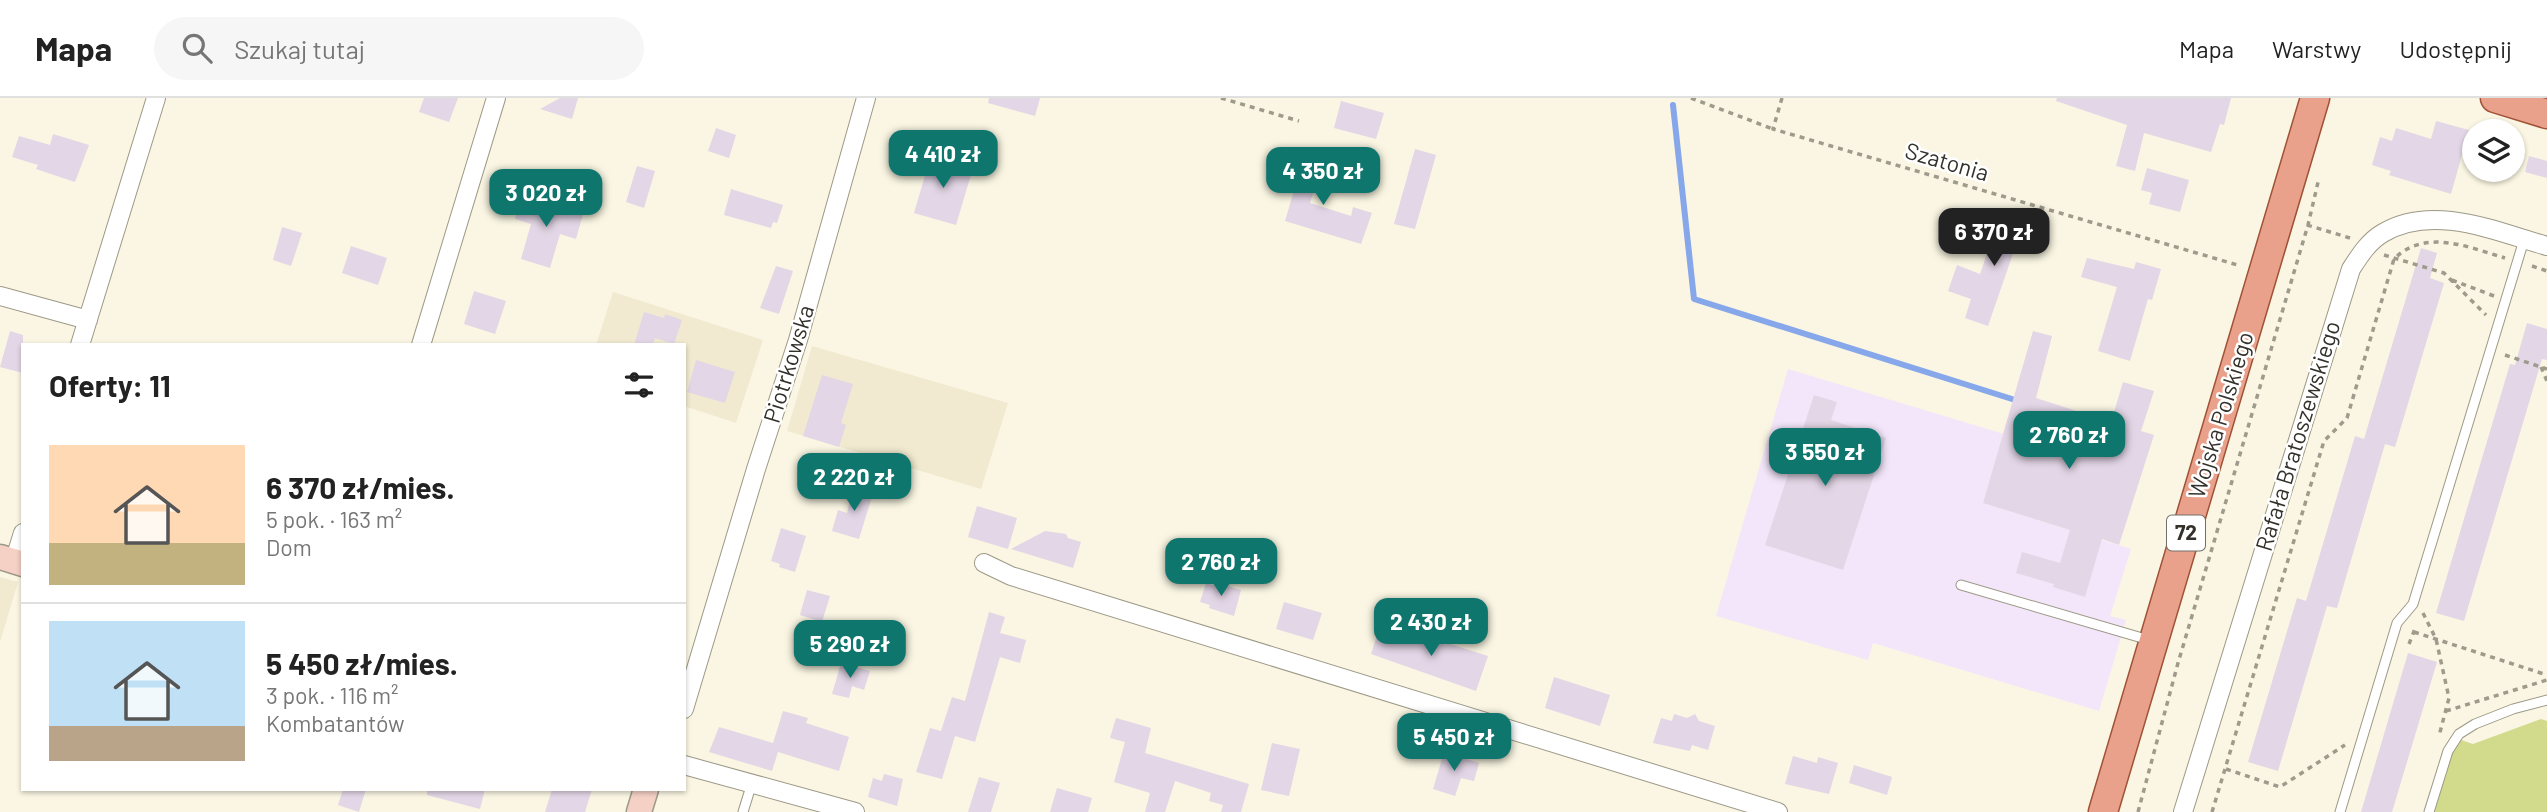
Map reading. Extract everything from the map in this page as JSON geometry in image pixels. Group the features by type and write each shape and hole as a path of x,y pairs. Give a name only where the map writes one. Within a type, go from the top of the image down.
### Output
{"main road":[{"name":"Wojska Polskiego","path":"2103,812 2315,98"},
{"path":"2495,98 2547,114"}],"street":[{"path":"81,343 156,98"},
{"path":"422,343 496,98"},
{"name":"Piotrkowska","path":"686,702 802,327 866,98"},
{"name":"Rafała Bratoszewskiego","path":"2183,812 2342,290 2351,269 2365,248 2383,233 2406,223 2433,220 2466,223 2547,246"},
{"path":"0,296 88,320"},
{"path":"12,561 21,538"},
{"path":"984,563 1025,580 1778,812"},
{"path":"686,766 855,812"},
{"path":"639,812 645,791"}],"lane":[{"path":"2340,812 2397,623 2413,604 2524,240"},
{"path":"1961,585 2154,642"},
{"path":"2429,812 2448,751 2459,734 2500,714 2545,700"},
{"path":"743,812 752,783"}],"path":[{"path":"1221,98 1299,121"},
{"name":"Szatonia","path":"1690,98 1773,129 2263,273"},
{"path":"1773,129 1782,98"},
{"path":"2138,812 2182,650 2308,225 2320,174"},
{"path":"2302,223 2356,240 2365,248 2394,259 2444,273 2497,326"},
{"path":"2213,812 2324,441 2347,418 2394,259 2404,249 2415,244 2454,243 2547,271"},
{"path":"2450,279 2505,299"},
{"path":"2490,351 2547,369"},
{"path":"2541,367 2547,381"},
{"path":"2421,608 2436,639 2449,698 2439,736"},
{"path":"2414,632 2547,678"},
{"path":"2446,711 2547,678"},
{"path":"2225,769 2280,787 2364,733"}],"shaded area":[{"path":"613,292 763,340 736,423 686,407 686,343 597,343"},
{"path":"812,346 1008,403 981,489 787,431"},
{"path":"1788,369 2004,434 1983,503 2131,549 2110,616 2126,620 2099,711 1873,643 1868,660 1716,616"},
{"path":"0,577 18,582 0,642"}],"green space":[{"path":"2541,719 2547,721 2547,812 2429,812 2455,738 2473,744"}],"building":[{"path":"424,98 458,98 449,122 419,112"},
{"path":"560,98 578,98 572,119 540,109"},
{"path":"989,98 1040,98 1035,116 988,103"},
{"path":"2057,98 2231,98 2224,125 2220,124 2211,152 2144,133 2135,171 2116,166 2127,125 2056,101"},
{"path":"1341,101 1384,113 1376,139 1334,128"},
{"path":"2436,121 2462,128 2462,155 2451,194 2389,175 2391,171 2372,165 2380,137 2392,141 2396,128 2431,139"},
{"path":"716,128 736,135 729,158 708,151"},
{"path":"53,134 89,145 75,182 36,169 38,165 12,157 19,136 50,145"},
{"path":"1415,149 1436,155 1415,229 1394,224"},
{"path":"1306,150 1325,155 1310,203 1351,216 1353,207 1372,213 1361,244 1285,221"},
{"path":"931,155 973,168 956,225 914,213"},
{"path":"2529,156 2547,161 2547,178 2525,172"},
{"path":"637,166 655,171 644,208 626,202"},
{"path":"2147,168 2189,180 2180,212 2149,204 2152,193 2141,190"},
{"path":"731,189 783,205 777,223 773,222 771,228 724,215"},
{"path":"522,196 583,214 576,239 560,234 550,268 521,259 531,224 515,219"},
{"path":"2009,209 2042,220 2034,245 2018,239 1988,326 1965,318 1971,299 1948,291 1957,265 1980,274 1989,248 1996,250"},
{"path":"282,227 302,233 291,266 273,260"},
{"path":"351,246 387,258 378,285 342,273"},
{"path":"2421,248 2437,253 2430,278 2444,283 2395,447 2385,444 2337,608 2327,606 2278,771 2248,762 2297,598 2306,601 2355,436 2364,439"},
{"path":"2087,258 2134,269 2136,262 2161,269 2152,300 2148,299 2130,361 2098,351 2117,287 2081,277"},
{"path":"776,266 793,271 779,314 760,308"},
{"path":"474,291 506,301 495,334 464,324"},
{"path":"644,312 664,318 665,314 682,320 674,343 655,338 654,343 635,343"},
{"path":"2527,323 2547,329 2547,360 2542,359 2464,621 2436,613 2510,364 2515,365"},
{"path":"10,331 23,335 21,372 0,367"},
{"path":"2033,331 2052,336 2036,398 2111,422 2123,382 2154,391 2141,431 2154,435 2119,545 2102,539 2085,597 2016,573 2022,552 2060,563 2070,530 1983,503"},
{"path":"696,360 735,372 725,403 687,392"},
{"path":"822,375 853,384 841,423 846,425 839,447 803,436"},
{"path":"1814,395 1837,402 1831,420 1886,438 1843,570 1765,545"},
{"path":"854,484 874,490 859,539 832,531 838,510 847,513"},
{"path":"977,506 1017,518 1008,549 968,537"},
{"path":"781,528 806,536 795,572 779,567 780,564 771,561"},
{"path":"1045,531 1066,534 1068,538 1081,542 1073,568 1011,549"},
{"path":"1206,583 1241,590 1234,616 1209,608 1210,605 1200,602"},
{"path":"807,590 830,596 822,622 800,615"},
{"path":"1284,602 1322,613 1313,640 1276,629"},
{"path":"989,612 1005,617 1000,633 1026,640 1020,663 1000,657 975,742 955,736 942,779 916,772 930,728 941,731 952,697 965,701"},
{"path":"1380,626 1488,656 1476,691 1371,654"},
{"path":"2408,653 2437,662 2392,812 2361,812"},
{"path":"841,663 870,671 864,690 852,686 849,698 832,694"},
{"path":"1554,677 1610,695 1600,726 1545,708"},
{"path":"783,711 808,718 806,723 849,737 839,771 778,752 772,771 709,752 719,727 773,743"},
{"path":"1674,714 1687,718 1695,714 1699,721 1715,726 1708,750 1692,745 1690,751 1653,743 1661,718 1672,721"},
{"path":"1116,718 1151,728 1145,753 1249,784 1241,812 1221,812 1223,805 1209,801 1211,793 1175,781 1165,812 1145,812 1150,793 1114,782 1125,742 1110,738"},
{"path":"1272,743 1300,749 1289,796 1261,790"},
{"path":"1444,752 1479,763 1474,781 1461,778 1455,796 1433,789"},
{"path":"1793,756 1817,763 1818,757 1838,763 1829,794 1785,784"},
{"path":"1854,765 1892,777 1887,795 1849,783"},
{"path":"884,774 903,779 897,806 868,797 873,778 882,781"},
{"path":"979,777 1000,783 991,812 968,812"},
{"path":"1057,788 1092,798 1088,812 1050,812"},
{"path":"342,791 365,791 359,812 338,805"},
{"path":"427,791 484,791 480,809 427,795"},
{"path":"551,791 591,791 585,812 545,812"}],"waterway":[{"path":"1673,105 1694,299 2012,399"}]}
